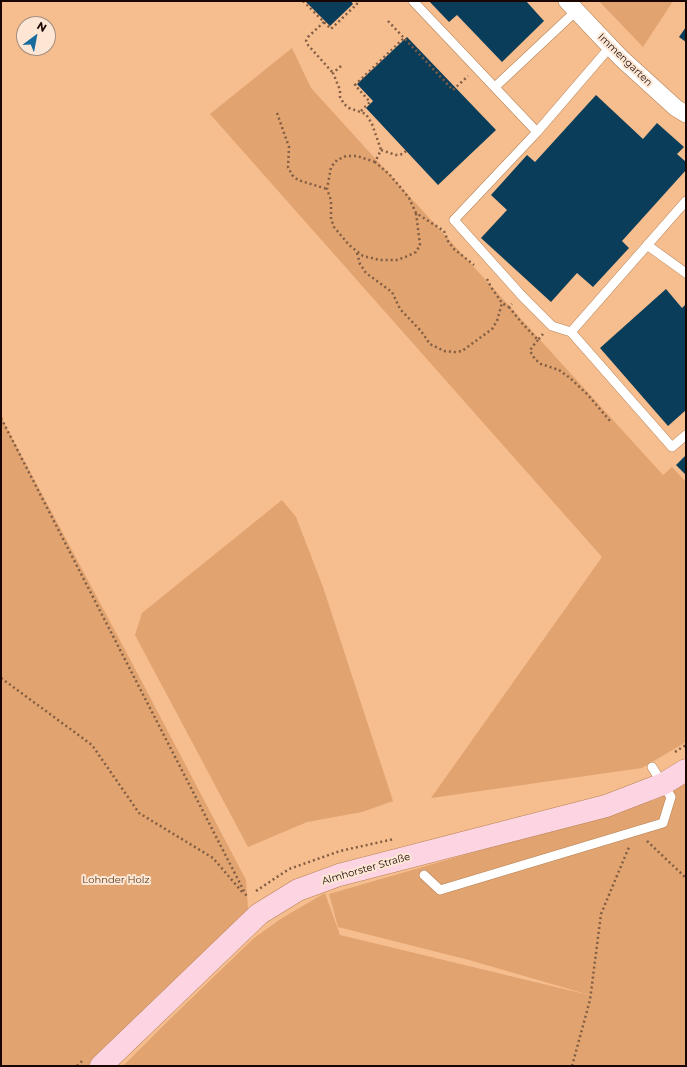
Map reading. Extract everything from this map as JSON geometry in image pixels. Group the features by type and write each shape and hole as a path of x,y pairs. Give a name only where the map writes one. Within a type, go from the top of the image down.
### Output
{"main road":[{"name":"Almhorster Straße","path":"101,1066 259,914 298,890 339,875 606,806 657,775 686,770"}],"street":[{"name":"Immengarten","path":"572,6 610,47 676,108 686,114"}],"lane":[{"path":"413,1 537,132"},
{"path":"495,87 572,6"},
{"path":"610,47 537,132 454,220 522,296 552,326 571,332 672,447 686,435"},
{"path":"571,332 686,201"},
{"path":"647,245 686,273"},
{"path":"424,875 440,890 662,823 671,798 657,775"}],"path":[{"path":"303,1 331,29 357,4 354,1"},
{"path":"388,21 453,90 477,68"},
{"path":"324,22 308,37 306,41 333,73 340,90 340,97 344,104 349,108 366,114 372,124 381,150 375,162"},
{"path":"361,111 370,102 355,85 404,38"},
{"path":"333,73 341,66"},
{"path":"277,113 289,147 288,167 292,175 298,180 327,189"},
{"path":"381,150 396,155 403,154 406,151"},
{"path":"346,156 357,156 375,162 389,174 401,188 416,213 420,246 416,252 397,260 380,260 357,253 349,246 334,227 331,219 331,200 327,189 331,167 337,160 346,156"},
{"path":"416,213 444,231"},
{"path":"357,253 360,264 366,273 392,292 400,308 421,331 430,344 444,351 462,351 492,329 497,321 502,302"},
{"path":"509,307 538,340"},
{"path":"552,326 532,346 530,351 534,359 541,364 559,370 570,378 588,395 610,421"},
{"path":"1,418 247,897 213,858 140,813 92,745 1,678"},
{"path":"572,1066 590,1000 601,914 635,831 686,878"}],"green space":[{"path":"599,1 673,1 643,47"},
{"path":"292,48 311,88 663,475 672,467 686,482 686,742 642,768 431,798 602,557 210,114"},
{"name":"Lohnder Holz","path":"1,417 246,880 248,909 160,999 88,1066 1,1066"},
{"path":"282,500 296,517 323,587 393,801 362,812 307,822 248,847 135,635 142,613"},
{"path":"686,783 686,1066 123,1066 254,938 282,918 325,893 340,935 593,996 469,960 338,927 329,894 658,799"}],"building":[{"path":"305,1 351,1 353,4 330,26"},
{"path":"429,1 526,1 544,21 502,62 457,15 449,22"},
{"path":"686,27 686,42 679,37"},
{"path":"407,37 496,130 438,185 366,108 373,101 357,84"},
{"path":"596,95 643,139 657,123 684,147 677,154 686,162 686,170 622,241 629,248 593,287 577,273 551,302 481,238 507,210 491,195 527,155 535,162"},
{"path":"666,289 682,308 686,304 686,410 668,426 600,348"},
{"path":"686,455 686,475 676,465"}]}
